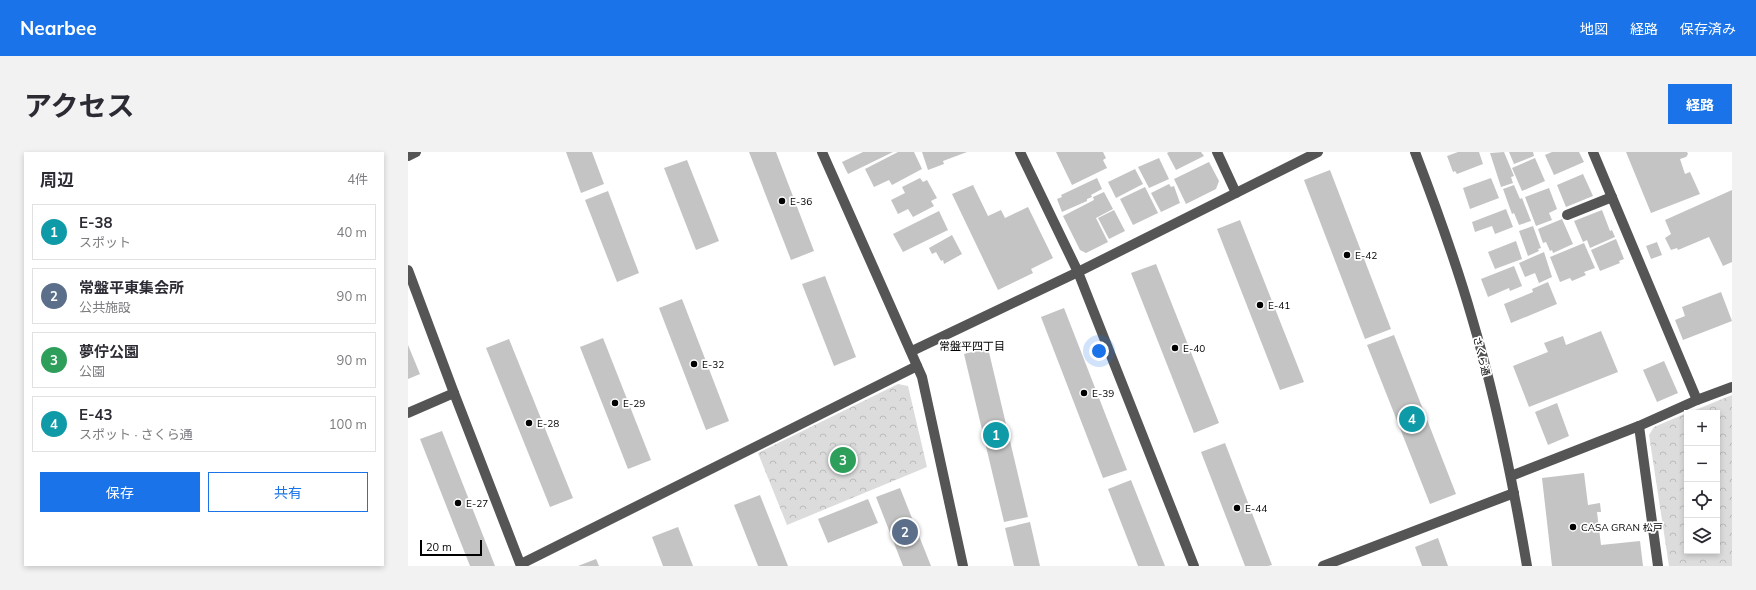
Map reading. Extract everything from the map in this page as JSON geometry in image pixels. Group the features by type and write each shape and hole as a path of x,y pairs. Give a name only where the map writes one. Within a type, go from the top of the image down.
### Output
{"street":[{"path":"408,156 416,152"},
{"path":"822,152 912,351 922,377 963,566"},
{"path":"1020,152 1078,272 1194,566"},
{"path":"1217,152 1236,193"},
{"path":"912,351 1078,272 1318,152"},
{"name":"さくら通","path":"1415,152 1441,219 1472,318 1511,476 1527,566"},
{"path":"1593,152 1697,400"},
{"path":"1567,215 1612,197"},
{"path":"408,270 521,565 917,366"},
{"path":"1511,476 1639,426 1697,400 1732,387"},
{"path":"408,414 454,393"},
{"path":"1639,426 1658,566"},
{"path":"1323,566 1514,493"}],"green space":[{"path":"898,384 908,386 927,467 787,525 758,453"},
{"path":"1732,395 1732,566 1669,566 1649,435 1654,427 1684,414 1684,554 1720,554 1720,410 1695,410"}],"building":[{"path":"566,152 592,152 604,184 581,193"},
{"name":"E-36","path":"749,152 776,152 814,251 791,260"},
{"path":"863,152 893,152 848,174 842,162"},
{"path":"898,152 914,152 922,169 892,185 889,180 874,187 865,169"},
{"path":"922,152 967,152 943,161 944,164 928,170"},
{"path":"1056,152 1103,152 1106,158 1103,160 1107,168 1072,185"},
{"path":"1201,152 1204,156 1176,170 1167,153"},
{"path":"1458,152 1479,152 1483,164 1457,174 1455,171 1453,172 1447,156"},
{"path":"1504,152 1514,176 1511,177 1513,183 1501,187 1490,153"},
{"path":"1509,152 1533,152 1534,156 1514,164"},
{"path":"1552,152 1579,152 1584,162 1554,175 1545,155"},
{"path":"1626,152 1687,152 1688,154 1686,157 1680,159 1685,174 1690,172 1700,194 1651,213"},
{"path":"1159,158 1169,179 1149,188 1138,167"},
{"path":"1535,158 1545,181 1522,191 1512,168"},
{"path":"687,160 719,241 696,250 664,168"},
{"path":"1209,162 1219,181 1216,189 1186,204 1174,179"},
{"path":"1135,169 1143,184 1116,198 1108,182"},
{"name":"E-42","path":"1330,170 1391,329 1365,339 1304,180"},
{"path":"1583,174 1593,196 1566,207 1557,185"},
{"path":"920,178 923,182 927,180 937,198 931,201 934,206 913,217 908,209 898,214 891,200 905,193 902,187"},
{"path":"1097,178 1102,189 1091,195 1092,197 1087,199 1087,201 1062,212 1057,199 1062,197 1061,195"},
{"path":"1491,178 1499,198 1470,209 1463,188"},
{"path":"1169,184 1171,187 1174,186 1180,203 1161,212 1151,193"},
{"path":"973,185 988,216 1001,210 1005,218 1028,207 1053,258 1031,269 1033,273 998,290 952,194"},
{"path":"1514,185 1520,199 1522,198 1531,221 1519,225 1514,213 1512,214 1503,189"},
{"path":"1145,187 1158,213 1133,225 1120,199"},
{"path":"1549,188 1557,209 1549,213 1552,220 1536,226 1525,197"},
{"path":"1732,190 1732,262 1723,266 1709,237 1678,250 1677,248 1671,250 1665,238 1671,234 1665,220"},
{"path":"608,191 639,273 617,282 585,200"},
{"path":"1104,192 1113,209 1096,218 1108,242 1086,253 1080,250 1063,216 1094,200 1093,197"},
{"path":"1506,209 1513,227 1495,234 1492,226 1475,232 1472,222"},
{"path":"1114,210 1125,231 1109,239 1098,218"},
{"path":"1602,210 1610,231 1612,230 1615,237 1590,248 1587,240 1583,242 1574,221"},
{"path":"939,211 948,230 903,252 893,234"},
{"path":"1562,219 1573,244 1553,253 1552,250 1550,251 1546,242 1543,243 1538,229"},
{"name":"E-41","path":"1240,220 1304,382 1280,390 1217,229"},
{"path":"1533,226 1541,248 1538,249 1539,251 1528,256 1519,231"},
{"path":"952,235 962,254 944,264 943,260 941,261 936,252 932,254 929,248"},
{"path":"1616,239 1624,259 1619,261 1620,263 1600,271 1591,250"},
{"path":"1516,241 1522,259 1495,269 1488,252"},
{"path":"1657,242 1662,255 1651,259 1646,246"},
{"path":"1584,243 1595,268 1584,272 1586,275 1572,281 1570,278 1560,282 1550,257"},
{"path":"1544,252 1552,277 1539,283 1535,273 1525,277 1519,263"},
{"name":"E-40","path":"1156,264 1219,423 1194,433 1131,273"},
{"path":"1514,266 1522,286 1510,291 1509,288 1488,297 1481,279"},
{"path":"825,276 856,357 834,366 802,284"},
{"path":"1548,282 1557,304 1511,323 1504,304 1533,292 1532,289"},
{"path":"1721,292 1732,321 1683,340 1675,320 1685,316 1682,307"},
{"name":"E-32","path":"682,299 729,421 706,430 659,308"},
{"name":"E-39","path":"1064,308 1127,470 1103,478 1041,317"},
{"path":"1601,331 1618,372 1529,407 1513,366 1548,352 1544,343 1563,336 1566,345"},
{"path":"1394,335 1456,494 1430,504 1367,345"},
{"name":"E-29","path":"603,338 651,460 628,469 580,347"},
{"name":"E-28","path":"509,339 573,498 550,507 486,348"},
{"path":"408,345 420,374 408,379"},
{"path":"988,348 1028,517 1004,522 964,354"},
{"path":"1664,361 1678,393 1657,402 1643,370"},
{"path":"1557,403 1569,436 1548,445 1535,412"},
{"name":"E-27","path":"442,431 495,566 470,566 420,439"},
{"name":"E-44","path":"1225,443 1272,565 1245,566 1201,452"},
{"name":"CASA GRAN 松戸","path":"1584,473 1588,505 1600,503 1601,512 1597,512 1601,545 1640,541 1643,566 1552,566 1542,478"},
{"path":"1131,480 1165,566 1138,566 1108,489"},
{"path":"900,488 931,566 903,566 876,497"},
{"path":"760,495 788,566 758,566 734,505"},
{"path":"868,499 878,523 828,543 818,519"},
{"path":"1030,522 1040,566 1014,566 1005,528"},
{"path":"678,527 693,566 663,566 652,537"},
{"path":"1438,538 1448,566 1422,566 1415,547"},
{"path":"596,559 599,566 578,566"}],"place":[{"name":"E-36","path":"782,201"},
{"name":"E-42","path":"1347,255"},
{"name":"E-41","path":"1260,305"},
{"name":"E-40","path":"1175,348"},
{"name":"E-32","path":"694,364"},
{"name":"E-39","path":"1084,393"},
{"name":"E-29","path":"615,403"},
{"name":"E-43","path":"1412,419"},
{"name":"E-28","path":"529,423"},
{"name":"E-38","path":"996,435"},
{"name":"夢佇公園","path":"843,460"},
{"name":"E-27","path":"458,503"},
{"name":"E-44","path":"1237,508"},
{"name":"CASA GRAN 松戸","path":"1573,527"},
{"name":"常盤平東集会所","path":"905,532"}],"district":[{"name":"常盤平四丁目","path":"972,346"}]}
